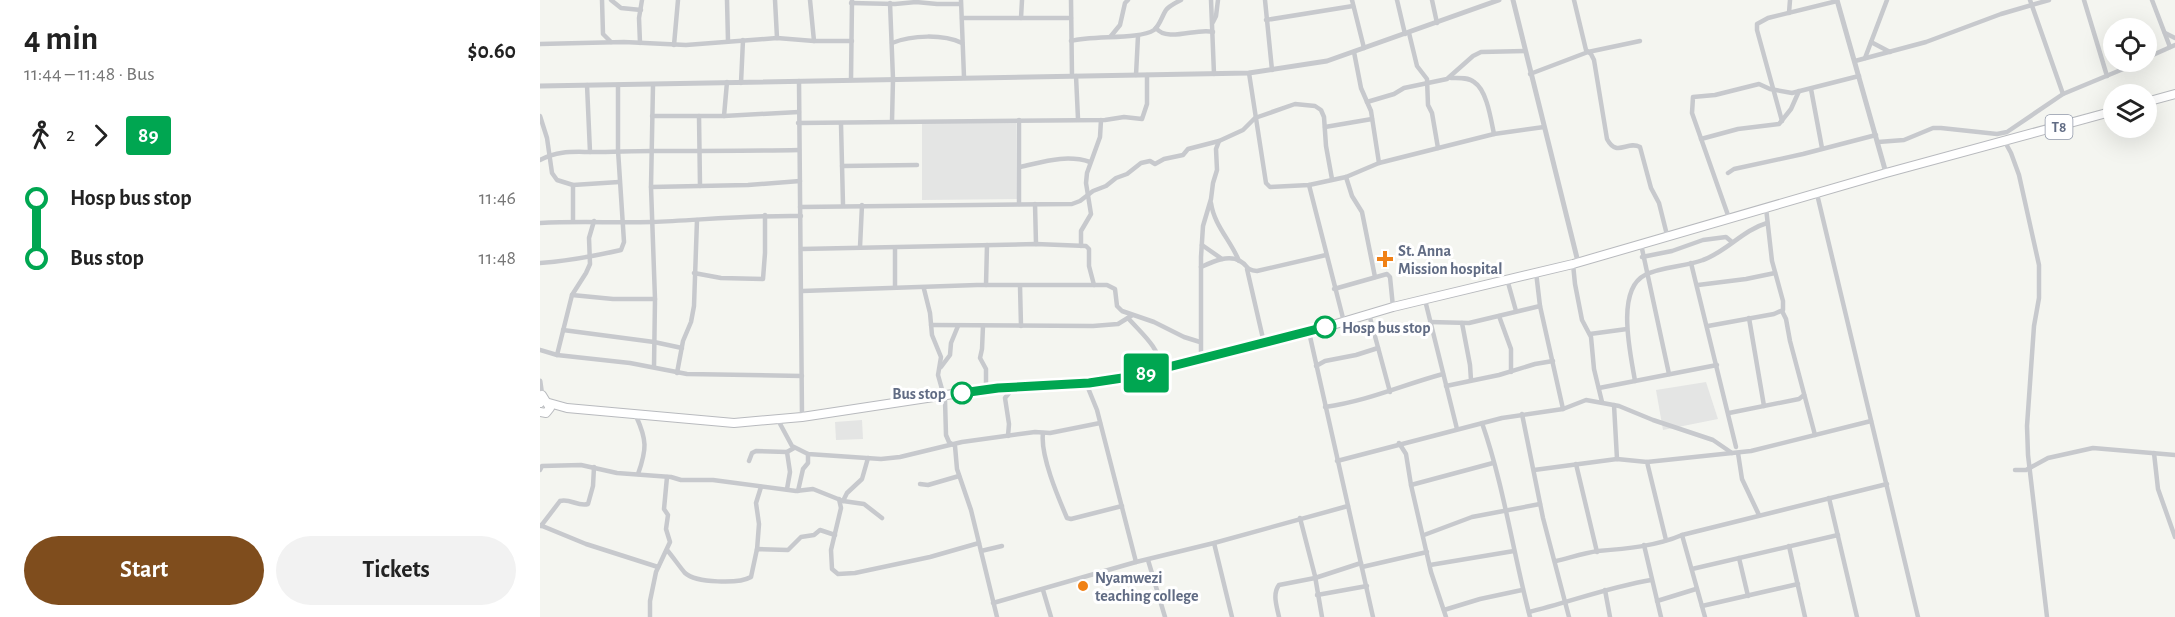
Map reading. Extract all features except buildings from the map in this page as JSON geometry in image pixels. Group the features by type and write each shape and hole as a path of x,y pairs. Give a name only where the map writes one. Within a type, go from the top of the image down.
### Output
{"highway":[{"path":"2157,99 2175,94"},
{"name":"T8","path":"549,407 734,423 802,417 986,389 1086,383 1129,377 1309,332 1393,307 1575,263 1667,235 1817,195 1886,173 2103,114"},
{"path":"540,412 546,413 549,407 541,399"}],"street":[{"path":"602,0 603,34 614,43"},
{"path":"611,0 621,8 641,10"},
{"path":"640,43 642,0"},
{"path":"674,45 678,0"},
{"path":"727,0 728,41"},
{"path":"775,0 777,38"},
{"path":"810,0 814,41"},
{"path":"1021,18 1022,0"},
{"path":"1071,0 1071,41 1078,119"},
{"path":"1111,36 1120,25 1125,3 1128,0"},
{"path":"1071,41 1111,36 1138,36 1156,28 1166,10 1181,0"},
{"path":"1211,0 1214,74"},
{"path":"1213,22 1218,0"},
{"path":"1265,0 1272,70"},
{"path":"1397,0 1417,66 1426,77 1428,84 1428,105 1432,113 1438,148"},
{"path":"1432,0 1437,23"},
{"path":"1477,0 1478,7"},
{"path":"540,86 1249,73 1327,61 1498,0"},
{"path":"1513,0 1575,263 1582,320 1590,334 1602,402"},
{"path":"1574,0 1586,50 1594,60 1607,139 1615,148 1635,145 1641,147 1651,188 1659,203 1667,235"},
{"path":"1789,13 1790,0"},
{"path":"1782,122 1757,24 1768,18 1837,0 1886,173"},
{"path":"1865,58 1887,0"},
{"path":"2030,0 2063,94"},
{"path":"1855,61 1890,52 2048,0"},
{"path":"2084,0 2107,76"},
{"path":"2152,0 2172,46 2157,53"},
{"path":"850,80 851,2 895,4 961,2 964,77"},
{"path":"890,3 892,121"},
{"path":"1266,20 1353,3 1364,48"},
{"path":"962,18 1071,18"},
{"path":"1156,28 1162,33 1185,34 1205,31 1213,33"},
{"path":"2165,33 2175,38"},
{"path":"1136,75 1138,36"},
{"path":"892,43 904,39 942,37 962,43"},
{"path":"540,44 674,45 777,38 852,41"},
{"path":"741,83 743,40"},
{"path":"1530,74 1588,52 1640,41"},
{"path":"1871,42 1890,52"},
{"path":"1449,78 1479,52 1525,51"},
{"path":"1354,52 1361,88 1372,119 1380,163"},
{"path":"1878,142 1904,140 1933,128 1963,129 1989,134 2007,132 2063,94 2116,72"},
{"path":"1249,73 1266,185 1270,188 1309,185 1346,177 1380,163 1438,148 1494,134 1544,127"},
{"path":"798,123 1143,118 1147,101 1148,75"},
{"path":"1729,218 1692,113 1694,95 1715,95 1759,84 1791,93 1859,76"},
{"path":"1367,102 1394,94 1404,88 1449,78 1466,79 1477,85 1488,105 1494,134"},
{"path":"799,81 802,417"},
{"path":"724,116 727,82"},
{"path":"587,85 590,152"},
{"path":"540,263 589,258 621,250 624,242 618,150 618,85"},
{"path":"653,85 651,187 655,299 654,367"},
{"path":"1811,88 1822,148"},
{"path":"1701,139 1782,122 1799,92"},
{"path":"800,207 1072,204 1144,162 1151,161 1156,164 1172,156 1183,155 1188,149 1219,141 1243,130 1255,118 1294,104 1315,106 1321,110 1332,179"},
{"path":"652,116 724,116 799,112"},
{"path":"540,116 547,138 553,176 560,182 573,184 620,182"},
{"path":"699,116 700,186"},
{"path":"1325,127 1372,119"},
{"path":"1018,204 1019,120"},
{"path":"1081,246 1082,231 1091,214 1086,183 1090,162 1100,137 1101,120"},
{"path":"841,124 843,205"},
{"path":"1728,173 1734,169 1876,135"},
{"path":"1201,359 1202,245 1204,221 1217,170 1216,149 1219,141"},
{"path":"2005,142 2019,175 2040,272 2030,367 2027,426 2047,617"},
{"path":"540,160 549,155 572,150 590,152 799,150"},
{"path":"1020,166 1058,159 1080,158 1090,162"},
{"path":"842,166 917,165"},
{"path":"1346,177 1352,196 1362,212 1375,277"},
{"path":"651,187 787,184 800,181"},
{"path":"573,184 573,221"},
{"path":"1309,185 1344,322"},
{"path":"1817,195 1918,617"},
{"path":"1210,201 1214,216 1233,246 1239,261 1247,269 1264,343"},
{"path":"1035,204 1036,244"},
{"path":"860,247 862,205"},
{"path":"1766,208 1775,273 1783,302 1782,311 1786,319 1815,435"},
{"path":"540,223 594,220 652,222 765,215 801,216"},
{"path":"694,273 721,278 764,279 765,215"},
{"path":"557,355 572,295 590,264 589,238 594,220"},
{"path":"677,373 691,322 697,220"},
{"path":"1635,381 1627,329 1631,292 1637,282 1646,274 1707,259 1757,226 1767,223"},
{"path":"1642,257 1672,251 1710,239 1726,237 1732,242"},
{"path":"801,249 1036,244 1081,246 1089,249 1089,266 1094,285"},
{"path":"1640,244 1669,374"},
{"path":"986,285 987,245"},
{"path":"1202,245 1222,259"},
{"path":"895,248 895,288"},
{"path":"1247,269 1267,270 1326,255"},
{"path":"1201,267 1222,259 1239,261"},
{"path":"1691,263 1729,413 1742,479 1759,515"},
{"path":"1536,272 1540,306 1563,409"},
{"path":"1698,285 1775,273"},
{"path":"1334,289 1385,274 1390,277 1393,307"},
{"path":"1507,279 1516,311"},
{"path":"802,291 986,285 1107,285 1115,291 1118,308 1130,317 1153,344 1162,369"},
{"path":"1020,286 1021,326"},
{"path":"924,288 933,340 941,357 938,375 944,396 946,435 956,449 959,476 972,510 997,617"},
{"path":"572,295 613,299 655,299"},
{"path":"1425,300 1457,429"},
{"path":"1430,322 1462,323 1540,306"},
{"path":"1707,326 1782,311"},
{"path":"1369,314 1390,392"},
{"path":"1499,316 1510,349 1511,372"},
{"path":"931,325 1107,325 1118,324 1130,317 1154,322 1200,342"},
{"path":"1749,318 1764,406"},
{"path":"1462,323 1471,380"},
{"path":"939,368 950,355 951,343 958,326"},
{"path":"983,326 980,356 986,371 986,389"},
{"path":"1590,334 1627,329"},
{"path":"563,330 682,348"},
{"path":"1309,332 1373,617"},
{"path":"1316,366 1330,359 1356,356 1378,348"},
{"path":"540,350 557,355 654,367 677,373 721,376 802,376"},
{"path":"1446,386 1553,361"},
{"path":"1599,388 1717,365"},
{"path":"1325,407 1369,399 1416,381 1443,374"},
{"path":"540,381 541,399"},
{"path":"1086,383 1097,410 1136,562"},
{"path":"1008,436 1009,424 1005,398 1014,387"},
{"path":"1729,413 1799,399 1804,394"},
{"path":"1799,399 1806,402"},
{"path":"1337,460 1482,423 1522,414 1563,409 1586,400 1614,405 1713,440 1735,451"},
{"path":"1614,405 1617,459"},
{"path":"1522,414 1540,504 1569,617"},
{"path":"636,416 645,438 638,474"},
{"path":"778,420 794,448 808,454 868,458 900,457 953,444 1035,432 1078,429 1100,423"},
{"path":"1534,470 1617,459 1647,462 1735,451 1871,421"},
{"path":"1482,423 1530,615 1605,591 1651,580"},
{"path":"1043,433 1050,473 1067,518 1071,519 1122,506"},
{"path":"1399,443 1406,454 1430,565 1446,617"},
{"path":"749,460 752,453 756,451 787,452 794,448"},
{"path":"2015,470 2026,470 2038,462 2055,456 2093,448 2175,455"},
{"path":"787,452 790,472 787,489"},
{"path":"2154,453 2158,489 2175,537"},
{"path":"798,491 803,469 808,463 808,454"},
{"path":"2029,457 2038,462"},
{"path":"868,458 862,479 841,500 831,550 834,572 840,574 930,557 979,543"},
{"path":"1647,462 1666,540"},
{"path":"1411,485 1493,463"},
{"path":"1576,464 1597,552"},
{"path":"540,470 542,466 594,467 611,472 682,480 713,480 798,491 813,489 841,500 864,504 882,518"},
{"path":"594,467 593,486 588,504 583,506 567,500 560,501 541,526 586,544 658,567"},
{"path":"920,484 928,485 959,476"},
{"path":"650,617 650,601 658,567 670,542 666,529 668,515 664,508 667,477"},
{"path":"1556,561 1666,540 1887,484"},
{"path":"667,550 689,575 706,580 730,581 745,580 751,577 757,550 759,524 756,503 761,487"},
{"path":"1829,498 1857,617"},
{"path":"1424,535 1468,518 1540,504"},
{"path":"993,603 1136,562 1348,506"},
{"path":"1300,518 1322,617"},
{"path":"757,550 788,550 798,538 814,535 820,531 835,535"},
{"path":"1682,535 1705,617"},
{"path":"1692,569 1838,535"},
{"path":"1214,543 1232,617"},
{"path":"1644,545 1660,617"},
{"path":"981,551 1002,546"},
{"path":"1789,546 1805,617"},
{"path":"1430,565 1514,551"},
{"path":"1280,617 1275,595 1277,587 1362,565 1427,552"},
{"path":"1738,558 1748,596"},
{"path":"1148,560 1165,617"},
{"path":"1702,606 1798,584"},
{"path":"1317,595 1367,586"},
{"path":"1657,601 1696,589"},
{"path":"1043,590 1051,617"},
{"path":"1444,610 1522,590"},
{"path":"1605,591 1610,617"}],"shaded area":[{"path":"1016,122 1017,199 922,200 922,123"},
{"path":"1706,382 1718,419 1663,430 1656,390"},
{"path":"862,420 863,439 836,440 835,422"}],"bus line":[{"name":"89","path":"962,393 998,388 1089,383 1129,377 1325,327"}],"place":[{"name":"St. Anna Mission hospital","path":"1385,259"},
{"name":"Hosp bus stop","path":"1325,327"},
{"name":"Bus stop","path":"962,393"},
{"name":"Nyamwezi teaching college","path":"1083,586"}]}
